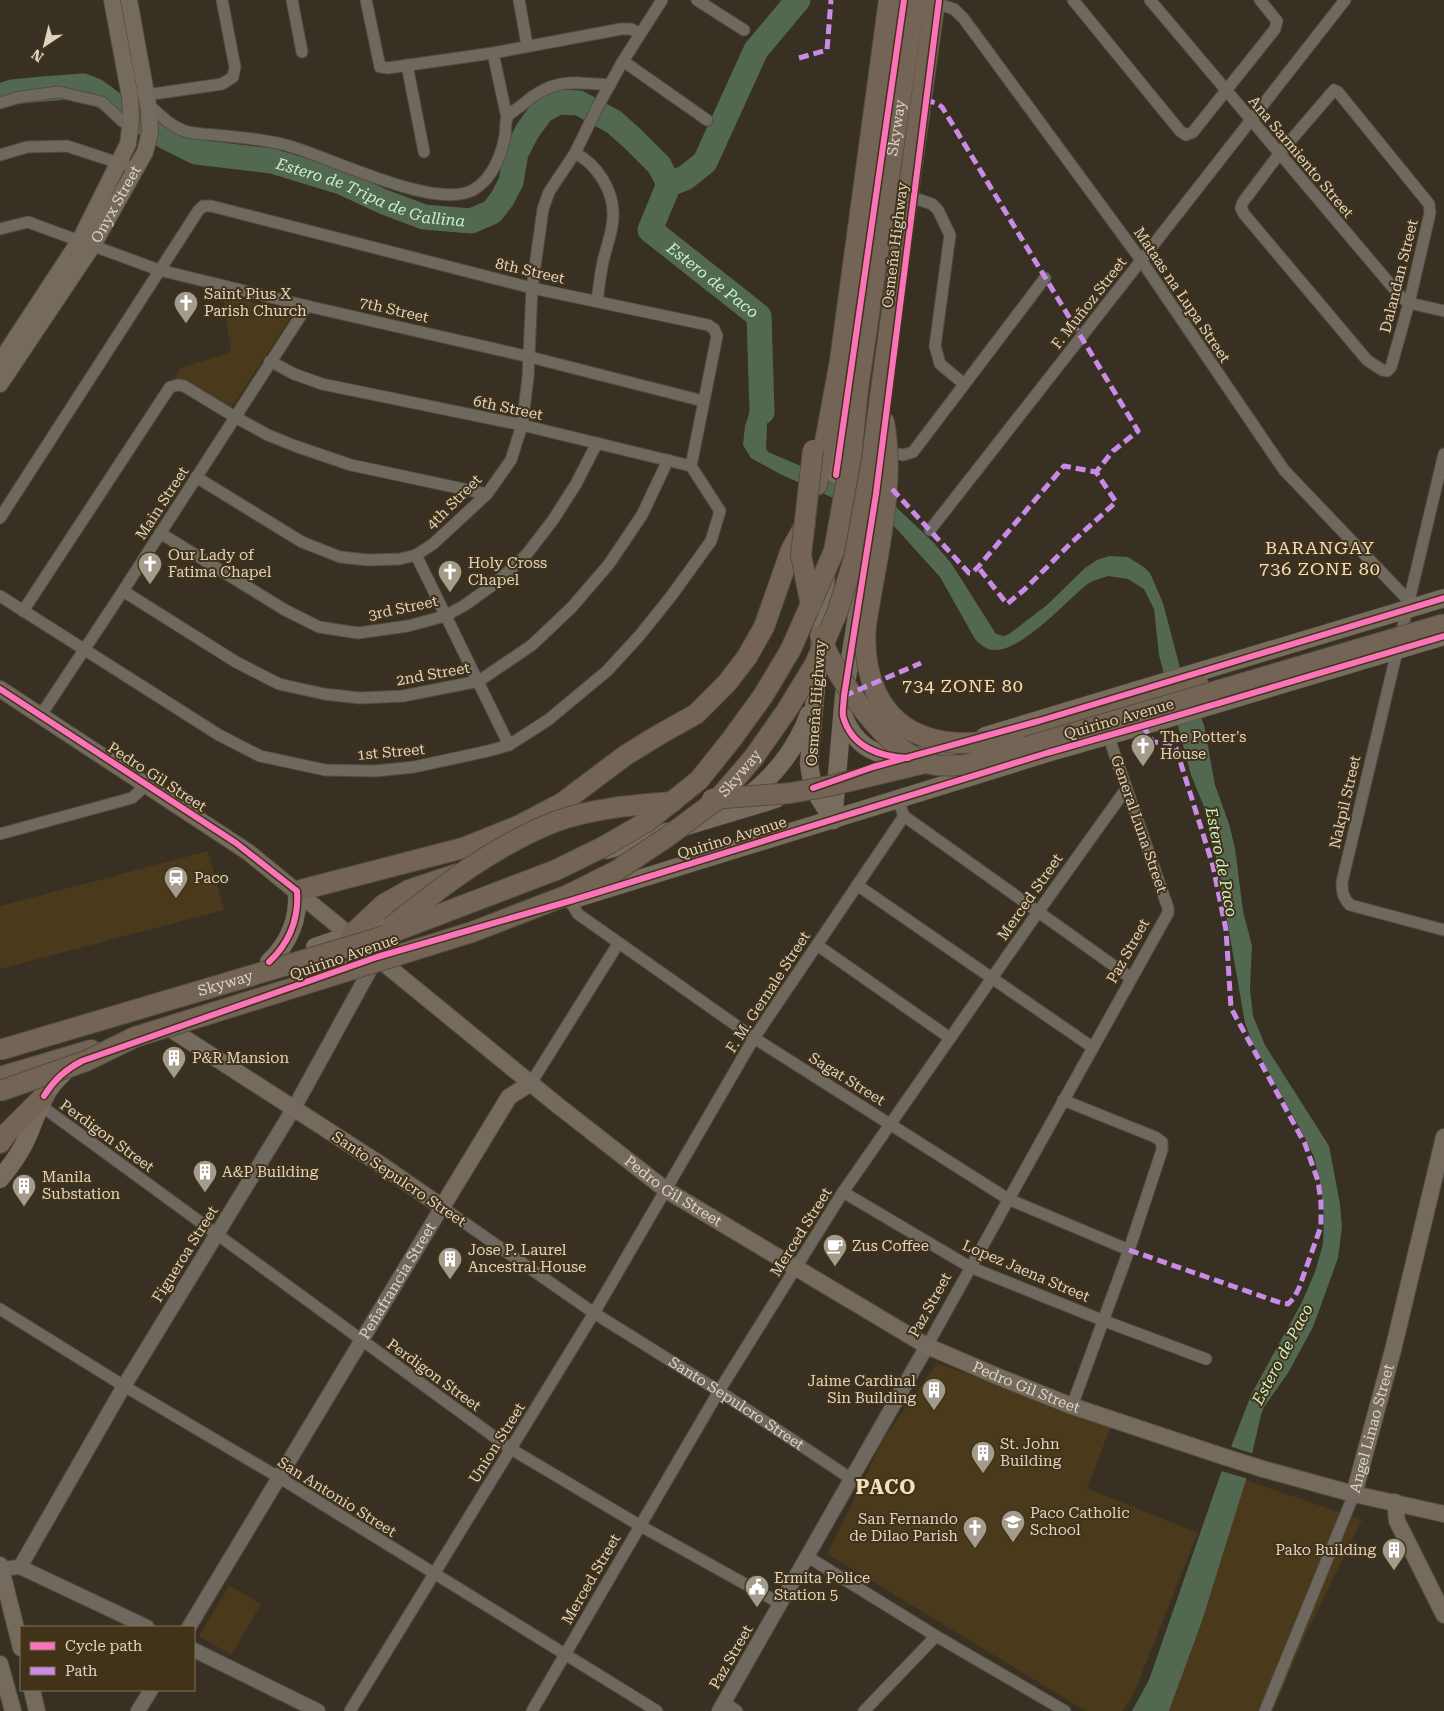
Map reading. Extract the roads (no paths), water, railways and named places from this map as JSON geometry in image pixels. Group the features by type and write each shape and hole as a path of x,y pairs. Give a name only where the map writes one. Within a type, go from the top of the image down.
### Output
{"highway":[{"path":"297,891 463,848 518,826 562,802 626,755 662,732 696,714 727,683 747,657 764,627 791,550 805,525 816,493 840,361 888,0"},
{"name":"Skyway","path":"0,1050 376,948 556,870 603,847 648,821 699,780 763,696 791,649 834,551 851,457 858,389 915,0"},
{"name":"Skyway","path":"0,1077 136,1037 472,932 568,895 616,871 667,837 718,799 754,757 787,710 815,664 837,613 854,559 872,460 937,1"},
{"path":"862,197 840,271 806,498 801,555 809,599 821,638 848,690 882,731 907,754 932,765 965,766 1444,624"},
{"path":"880,397 888,441 887,495 864,643 866,664 874,689 884,708 896,720 909,730 926,738 946,742 1014,739"},
{"path":"376,948 439,888 509,843 558,821 611,808 791,793 829,786 1014,739 1444,610"},
{"path":"351,935 384,904 409,890 478,867 507,854 531,836 562,802"},
{"path":"0,1090 86,1061 136,1037"},
{"path":"0,1144 7,1132 42,1101"}],"main road":[{"name":"Onyx Street","path":"0,362 137,169 145,152 150,132 143,101 112,0"},
{"name":"Onyx Street","path":"0,384 86,242 128,144 130,122 143,101 129,0"},
{"name":"Osmeña Highway","path":"836,475 904,0"},
{"name":"Osmeña Highway","path":"876,494 937,1"},
{"name":"Osmeña Highway","path":"832,520 809,764 813,788 833,820"},
{"name":"Osmeña Highway","path":"833,820 849,666 872,524"},
{"name":"Quirino Avenue","path":"0,1042 269,962 531,873 813,788 836,779 1149,687 1407,605 1444,598"},
{"name":"Quirino Avenue","path":"0,1090 72,1066 118,1047 172,1030 376,948 570,901 833,820 901,808 1108,735 1159,722 1206,706 1444,636"},
{"path":"818,662 849,666"},
{"name":"Pedro Gil Street","path":"0,689 236,843 351,935 376,948 531,1083 666,1190 927,1346 1072,1406 1264,1469 1354,1494 1444,1514"},
{"path":"706,820 728,809 749,795 772,773 796,742 814,699"},
{"path":"843,714 847,726 862,745 890,758 908,758"},
{"path":"269,962 279,952 291,933 297,912 297,891"},
{"path":"0,1058 64,1037 103,1011"},
{"name":"Santo Sepulcro Street","path":"172,1030 294,1108 442,1207"},
{"name":"Quirino Avenue","path":"0,1179 13,1163 25,1142 42,1101 56,1078 72,1066"},
{"name":"Peñafrancia Street","path":"442,1207 509,1097 531,1083"},
{"name":"Angel Linao Street","path":"1354,1494 1393,1350 1444,1137"},
{"path":"1395,1502 1397,1521 1444,1614"},
{"path":"0,1567 20,1644"},
{"path":"0,1664 13,1711"},
{"path":"32,1691 38,1711"}],"street":[{"path":"143,101 222,84 233,77 235,67 222,0"},
{"path":"292,0 302,52"},
{"path":"366,0 380,67 388,68 493,53 527,45 621,29 631,29 640,34"},
{"path":"518,0 527,45"},
{"name":"4th Street","path":"196,477 302,542 340,557 400,559 416,555 433,544 487,494 511,460 522,425 530,357 532,288 543,209 549,192 575,153 623,61 662,0"},
{"path":"698,0 744,30"},
{"path":"1073,0 1180,131 1186,135 1193,132 1276,26 1277,21 1260,0"},
{"name":"Ana Sarmiento Street","path":"1150,0 1400,297 1409,303 1444,311"},
{"name":"F. Muñoz Street","path":"930,530 1345,0"},
{"name":"Mataas na Lupa Street","path":"937,1 954,9 964,19 1141,260 1284,470 1407,605"},
{"path":"143,101 166,120 185,131 285,144 380,179 425,192 448,195 460,194 473,190 486,180 502,146 507,118 493,53"},
{"path":"623,61 707,120"},
{"path":"407,65 424,152"},
{"path":"507,118 527,100 553,85 581,82 610,85"},
{"name":"Dalandan Street","path":"1333,91 1338,92 1429,204 1430,213 1409,303 1391,367 1387,371 1382,370 1368,360 1244,214 1241,208 1243,202 1279,154 1333,91"},
{"path":"0,103 20,97 59,92 102,102 122,120 130,122"},
{"path":"0,155 27,147 67,146 137,169"},
{"path":"575,153 588,159 605,183 612,202 613,217 603,261 597,301"},
{"path":"914,198 932,204 938,210 950,235 935,346 940,364 964,384"},
{"name":"8th Street","path":"159,270 198,211 203,206 211,206 532,288 708,325 714,329 716,336 691,466"},
{"name":"7th Street","path":"0,229 28,222 159,270 530,357 704,401"},
{"path":"0,518 159,270"},
{"path":"882,450 903,455 912,452 1045,278"},
{"name":"Main Street","path":"41,715 307,306"},
{"name":"6th Street","path":"270,361 294,374 322,384 522,425 691,466"},
{"path":"22,611 170,387 178,384 268,435 295,446 351,465 487,494"},
{"name":"3rd Street","path":"160,533 285,610 320,626 358,633 408,626 446,616 466,605 497,582 526,555 553,520 576,484 597,443"},
{"name":"Nakpil Street","path":"1444,454 1342,882 1342,892 1350,905 1444,930"},
{"name":"2nd Street","path":"123,591 236,662 279,684 324,694 360,698 404,696 478,681 532,645 572,606 602,571 642,515 668,460"},
{"name":"1st Street","path":"0,596 218,735 260,756 324,770 375,771 414,768 509,745 548,720 599,677 640,635 672,595 710,541 720,511 691,466"},
{"path":"416,555 509,745"},
{"name":"General Luna Street","path":"1108,735 1168,908 1168,913"},
{"path":"0,834 132,798 146,784"},
{"name":"Merced Street","path":"532,1711 639,1525 843,1192 1126,789"},
{"path":"901,808 1038,912 1131,978"},
{"name":"F. M. Gernale Street","path":"666,1190 754,1038 857,886 901,808"},
{"path":"857,886 1092,1047"},
{"name":"Sagat Street","path":"570,901 578,914 618,944 754,1038 1008,1199 1129,1250"},
{"name":"Paz Street","path":"721,1707 927,1346 1168,913"},
{"name":"Peñafrancia Street","path":"531,1083 618,944"},
{"path":"817,945 950,1038"},
{"name":"Figueroa Street","path":"20,1567 124,1386 294,1108 376,948"},
{"path":"1063,1100 1156,1137 1162,1142 1162,1150 1129,1250 1072,1406"},
{"name":"Perdigon Street","path":"42,1101 361,1341 511,1449 639,1525 781,1604"},
{"name":"Union Street","path":"350,1711 594,1313 666,1190"},
{"name":"Lopez Jaena Street","path":"843,1192 970,1267 1206,1359"},
{"name":"Peñafrancia Street","path":"190,1626 442,1207"},
{"name":"Santo Sepulcro Street","path":"442,1207 594,1313 720,1391 850,1478"},
{"name":"San Antonio Street","path":"0,1309 124,1386 280,1478 657,1711"},
{"name":"Angel Linao Street","path":"1265,1711 1354,1494"},
{"path":"808,1557 936,1636 1065,1711"},
{"path":"0,1567 20,1567 145,1626"},
{"path":"864,1711 936,1636"},
{"path":"195,1650 318,1711"},
{"path":"138,1711 150,1691"},
{"path":"721,1707 737,1711"}],"water":[{"path":"761,377 768,405 766,448 768,452 895,506 934,543 951,563 996,634 1004,636 1009,634 1047,605 1085,568 1097,560 1109,556 1128,557 1145,568 1150,573 1163,603 1180,668 1204,725 1215,785 1229,824 1235,848 1243,911 1252,946 1250,989 1253,1016 1265,1045 1329,1146 1340,1204 1342,1227 1338,1258 1313,1327 1288,1373 1264,1407 1261,1415 1246,1480 1202,1621 1169,1711 1132,1711 1149,1680 1221,1473 1251,1395 1302,1302 1315,1272 1323,1244 1324,1216 1321,1186 1314,1157 1253,1044 1245,1023 1214,845 1205,809 1191,775 1159,655 1154,609 1144,589 1128,579 1108,576 1086,585 1043,624 1017,643 995,650 984,647 975,639 940,577 893,525 780,474 751,458 743,445 745,426"}],"waterway":[{"name":"Estero de Tripa de Gallina","path":"669,184 685,178 705,162 756,50 798,0"},
{"name":"Estero de Tripa de Gallina","path":"0,96 12,92 83,86 96,91 166,137 196,152 272,161 341,182 384,202 424,217 471,221 492,212 502,199 511,182 516,153 528,130 542,111 558,102 579,103 614,122 633,139 659,165 669,184"},
{"name":"Estero de Paco","path":"669,184 650,230 759,316 762,412"}],"tunnel":[{"path":"872,523 876,494"}],"place":[{"name":"Saint Pius X Parish Church","path":"186,324"},
{"name":"Our Lady of Fatima Chapel","path":"150,585"},
{"name":"Holy Cross Chapel","path":"450,593"},
{"name":"The Potter's House","path":"1143,767"},
{"name":"Paco","path":"176,899"},
{"name":"P&R Mansion","path":"174,1079"},
{"name":"A&P Building","path":"205,1193"},
{"name":"Manila Substation","path":"24,1207"},
{"name":"Zus Coffee","path":"835,1267"},
{"name":"Jose P. Laurel Ancestral House","path":"450,1280"},
{"name":"Jaime Cardinal Sin Building","path":"934,1411"},
{"name":"St. John Building","path":"983,1474"},
{"name":"Paco Catholic School","path":"1013,1543"},
{"name":"San Fernando de Dilao Parish","path":"975,1549"},
{"name":"Pako Building","path":"1394,1571"},
{"name":"Ermita Police Station 5","path":"757,1608"}],"district":[{"name":"BARANGAY 736 ZONE 80","path":"1320,558"},
{"name":"734 ZONE 80","path":"963,686"},
{"name":"PACO","path":"886,1487"}]}
